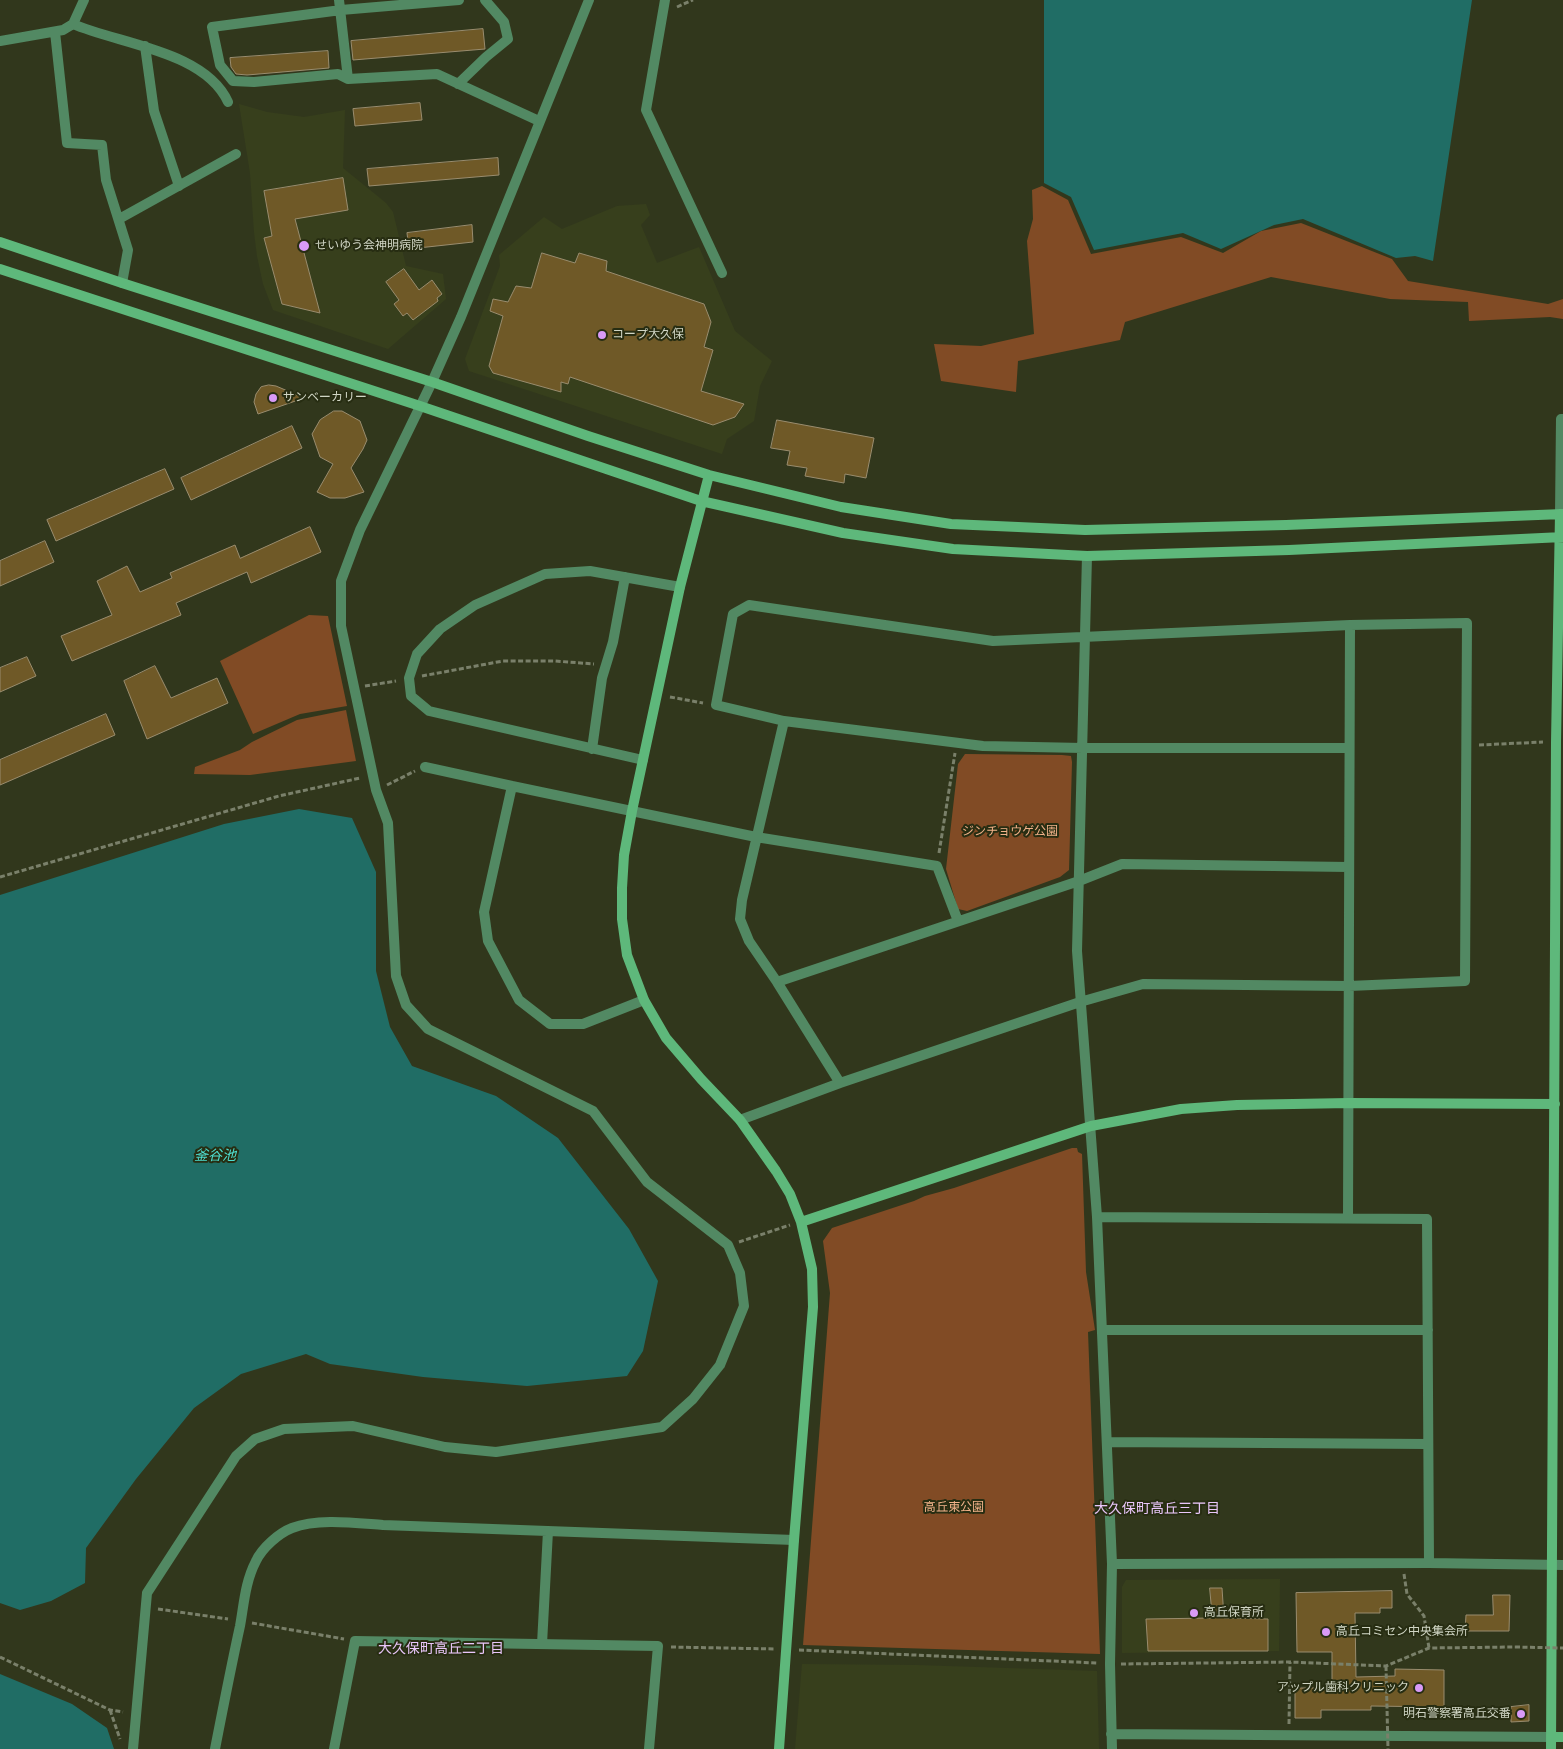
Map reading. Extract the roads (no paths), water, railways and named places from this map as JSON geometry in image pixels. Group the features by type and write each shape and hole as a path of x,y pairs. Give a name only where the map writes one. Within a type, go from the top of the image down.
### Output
{"street":[{"path":"0,41 55,32 73,24 84,0"},
{"path":"458,0 340,5 212,27 220,65 233,81 254,82 338,74 348,79 437,74 539,121"},
{"path":"458,84 486,57 508,40 504,22 485,0"},
{"path":"133,1749 147,1593 236,1456 255,1439 284,1429 353,1426 445,1447 496,1452 662,1427 693,1399 720,1365 744,1306 740,1273 728,1245 647,1182 594,1111 428,1028 406,1005 396,976 388,823 376,790 341,626 341,581 360,530 432,382 461,316 589,0"},
{"path":"665,0 646,110 722,273"},
{"path":"340,5 348,79"},
{"path":"73,24 86,30 145,46 198,69 223,90 228,102"},
{"path":"55,32 67,143 102,145 106,180 128,250 122,284"},
{"path":"145,46 154,111 179,186"},
{"path":"118,219 236,154"},
{"path":"0,242 122,284 432,382 588,436 709,475 841,507 951,524 1085,530 1286,525 1562,514"},
{"path":"0,269 420,406 702,501 844,533 953,549 1088,556 1289,550 1561,537"},
{"path":"1552,1749 1558,1565 1555,1104 1562,514 1561,419 1563,419"},
{"path":"709,475 680,587 632,811 624,855 622,919 628,955 644,1000 666,1038 740,1120 776,1171 790,1194 801,1222 812,1269 813,1307 779,1749"},
{"path":"1088,556 1077,951 1098,1217 1112,1564 1110,1664 1112,1749"},
{"path":"643,760 429,711 412,696 409,678 417,654 440,629 475,606 545,574 590,571 680,587"},
{"path":"592,748 602,678 613,642 625,577"},
{"path":"740,1120 840,1083 1080,1002 1143,984 1349,986 1465,981 1467,623 1350,625 993,641 749,605 733,614 716,705 784,721 983,746 1349,748"},
{"path":"1348,1217 1350,625"},
{"path":"784,721 742,900 740,919 749,941 840,1083"},
{"path":"424,767 756,838 937,866 958,921"},
{"path":"512,786 484,912 488,940 519,1000 550,1024 583,1024 644,1000"},
{"path":"777,982 1079,881 1122,864 1349,867"},
{"path":"801,1222 1091,1126 1181,1109 1237,1105 1348,1103 1555,1104"},
{"path":"1098,1217 1348,1217 1427,1219 1429,1563"},
{"path":"1102,1330 1428,1330"},
{"path":"1106,1442 1428,1444"},
{"path":"215,1749 247,1583 257,1558 274,1540 292,1528 309,1524 343,1522 794,1540"},
{"path":"542,1644 548,1531"},
{"path":"1112,1564 1429,1563 1558,1565"},
{"path":"334,1749 355,1641 658,1646 649,1749"},
{"path":"1112,1734 1563,1737"}],"water":[{"path":"1044,0 1472,0 1433,261 1415,256 1396,258 1303,219 1274,225 1221,249 1183,233 1094,250 1071,197 1044,183"},
{"name":"釜谷池","path":"299,809 352,818 376,872 376,971 390,1027 412,1066 496,1096 558,1138 629,1229 658,1281 643,1351 627,1376 527,1386 423,1377 330,1364 306,1354 241,1374 194,1408 136,1479 86,1548 85,1583 51,1601 20,1610 0,1603 0,895 224,824"},
{"path":"0,1674 72,1704 107,1728 114,1749 0,1749"}],"place":[{"name":"せいゆう会神明病院","path":"304,246"},
{"name":"コープ大久保","path":"602,335"},
{"name":"サンベーカリー","path":"273,398"},
{"name":"高丘保育所","path":"1194,1613"},
{"name":"高丘コミセン中央集会所","path":"1326,1632"},
{"name":"アップル歯科クリニック","path":"1419,1688"},
{"name":"明石警察署高丘交番","path":"1521,1714"}],"district":[{"name":"大久保町高丘三丁目","path":"1157,1509"},
{"name":"大久保町高丘二丁目","path":"441,1649"}],"park label":[{"name":"ジンチョウゲ公園","path":"1010,832"},
{"name":"高丘東公園","path":"954,1508"}]}
